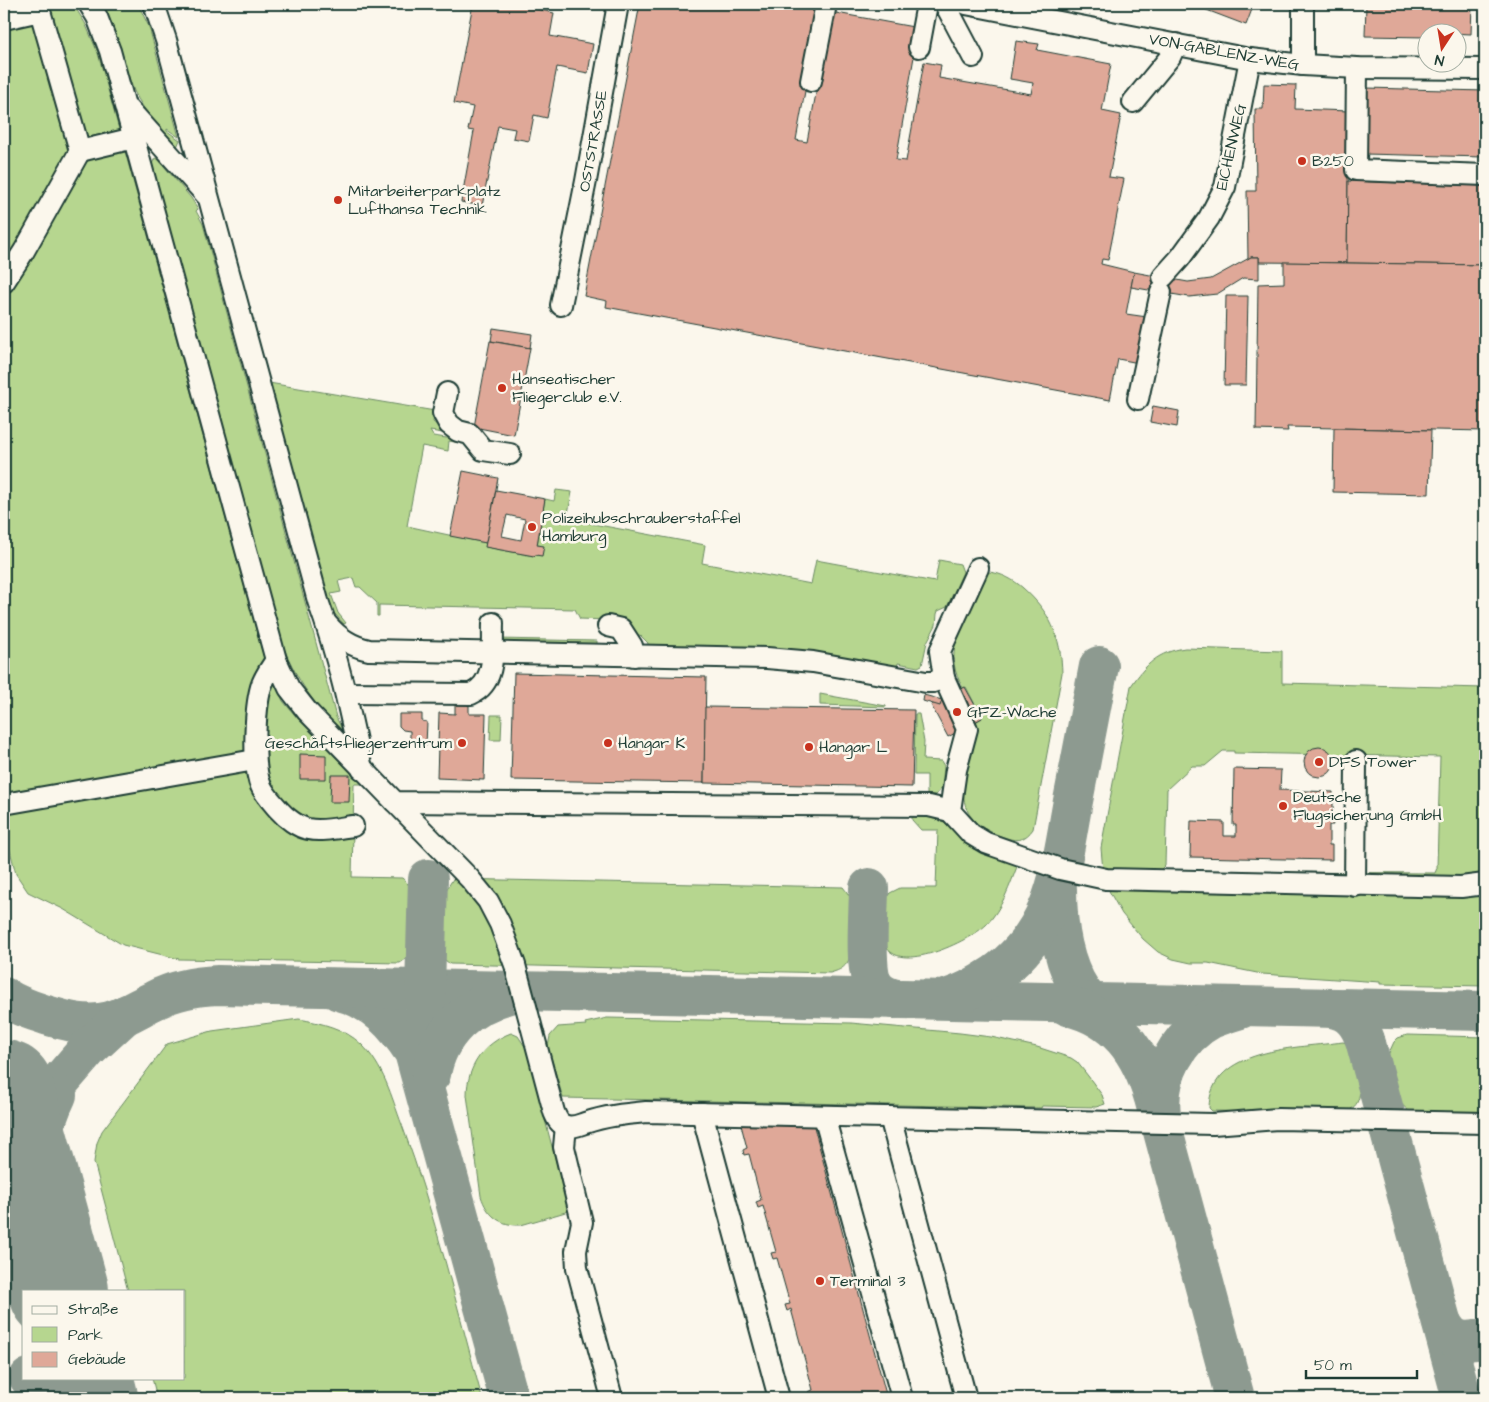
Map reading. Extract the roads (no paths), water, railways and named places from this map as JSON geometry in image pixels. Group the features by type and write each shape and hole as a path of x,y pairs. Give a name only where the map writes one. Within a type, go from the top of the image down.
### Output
{"lane":[{"path":"89,4 97,17 110,50 126,106 276,660 289,688 307,711 488,901 500,924 515,965 557,1120 566,1126 575,1126 600,1118 646,1112 1213,1124 1278,1119 1485,1123"},
{"path":"154,4 166,40 315,592 346,693 362,769"},
{"name":"OSTSTRASSE","path":"567,306 566,277 586,181 618,4"},
{"path":"811,81 826,4"},
{"path":"919,47 927,4"},
{"path":"945,4 973,57"},
{"name":"VON-GABLENZ-WEG","path":"966,4 1250,59 1303,65 1357,68 1485,69"},
{"path":"1303,4 1303,65"},
{"path":"4,19 40,11 80,151 24,251 4,282"},
{"path":"1132,102 1170,57 1176,44"},
{"name":"EICHENWEG","path":"1138,399 1162,285 1209,218 1224,187 1250,59"},
{"path":"1357,68 1356,170 1485,175"},
{"path":"126,106 209,198"},
{"path":"80,151 134,138"},
{"path":"447,393 443,413 448,424 458,431 470,434 483,450 510,454"},
{"path":"950,811 956,770 966,729 944,678 940,651 978,568"},
{"path":"324,620 350,645 369,650 767,658 831,665 926,682 933,682 944,678"},
{"path":"346,693 471,694 480,690 486,683 491,667 493,623"},
{"path":"608,626 622,629 632,646 634,656"},
{"path":"276,660 266,674 261,687 256,760 256,770 261,786 272,803 293,822 306,828 319,830 353,826"},
{"path":"4,804 256,760"},
{"path":"1355,886 1356,761"},
{"path":"395,802 928,806 950,811 971,834 986,843 1060,870 1106,879 1355,886 1461,887 1485,884"},
{"path":"702,1113 779,1398"},
{"path":"824,1116 902,1398"},
{"path":"890,1117 966,1398"},
{"path":"566,1126 563,1143 582,1222 576,1251 577,1268 612,1398"}],"place":[{"name":"B250","path":"1302,161"},
{"name":"Mitarbeiterparkplatz Lufthansa Technik","path":"338,200"},
{"name":"Hanseatischer Fliegerclub e.V.","path":"502,388"},
{"name":"Polizeihubschrauberstaffel Hamburg","path":"532,527"},
{"name":"GFZ-Wache","path":"957,712"},
{"name":"Geschäftsfliegerzentrum","path":"462,743"},
{"name":"Hangar K","path":"608,743"},
{"name":"Hangar L","path":"809,747"},
{"name":"DFS Tower","path":"1319,762"},
{"name":"Deutsche Flugsicherung GmbH","path":"1283,806"},
{"name":"Terminal 3","path":"820,1281"}]}
